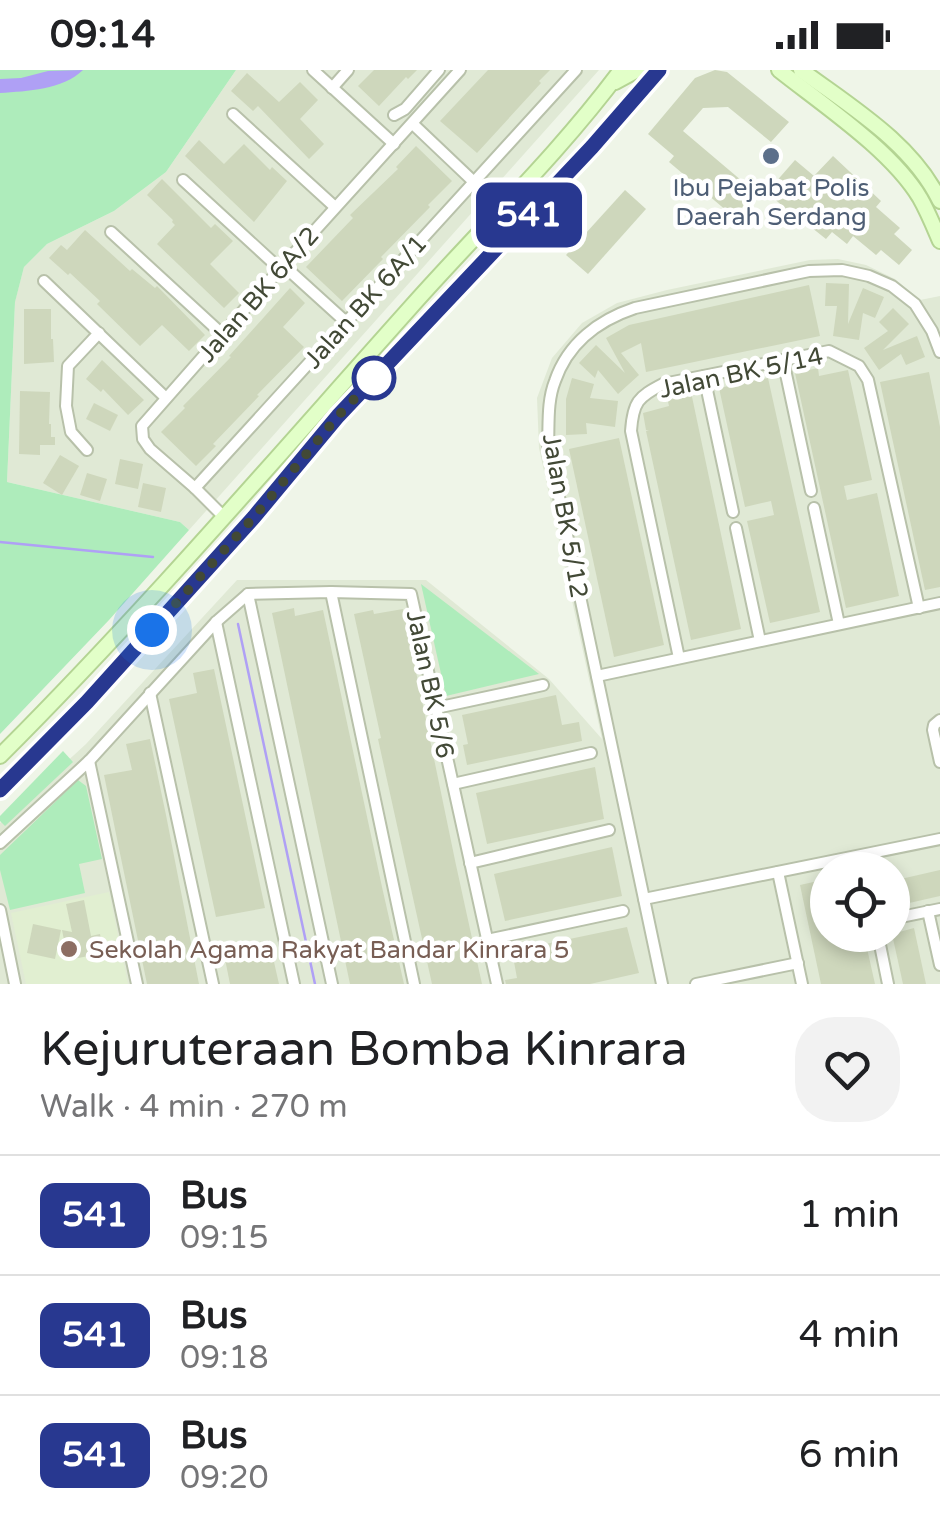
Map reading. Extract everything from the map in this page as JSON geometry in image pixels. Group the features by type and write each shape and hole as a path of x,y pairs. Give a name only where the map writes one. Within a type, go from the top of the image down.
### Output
{"main road":[{"path":"0,756 224,518 446,266 585,117 621,70"},
{"path":"610,85 637,70"},
{"path":"0,790 87,702 254,517 338,416 660,70"},
{"path":"779,70 896,167 919,196 940,242"},
{"path":"801,70 903,150 931,182 940,201"},
{"path":"224,518 254,517"},
{"path":"224,518 227,547"}],"street":[{"path":"314,70 394,144"},
{"path":"332,88 348,70"},
{"path":"394,115 439,70"},
{"name":"Jalan BK 6A/2","path":"224,518 150,449 143,439 142,426 460,70"},
{"name":"Jalan BK 6A/1","path":"195,488 576,70"},
{"path":"233,114 335,207"},
{"path":"412,124 473,181"},
{"path":"182,180 347,322"},
{"path":"112,232 222,335"},
{"name":"Jalan BK 5/12","path":"662,984 548,445 555,380 586,333 610,316 809,270 842,270 892,286 914,304 932,330 940,352"},
{"path":"44,282 166,398"},
{"path":"88,450 71,432 66,406 68,366 99,333"},
{"name":"Jalan BK 5/14","path":"679,658 631,431 632,411 641,396 662,384 828,351 859,366 868,380 919,608"},
{"path":"783,360 811,492"},
{"path":"704,376 733,512"},
{"path":"814,508 839,624"},
{"path":"736,528 760,641"},
{"path":"331,592 414,984"},
{"path":"0,842 89,761 216,622 248,594 332,984"},
{"name":"Jalan BK 5/6","path":"248,594 412,594 497,984"},
{"path":"597,676 940,603"},
{"path":"216,622 294,984"},
{"path":"436,708 543,686"},
{"path":"150,693 212,984"},
{"path":"940,720 933,730 940,762"},
{"path":"453,784 590,753"},
{"path":"89,761 137,984"},
{"path":"470,863 608,830"},
{"path":"877,852 940,839"},
{"path":"644,900 810,866"},
{"path":"778,872 802,984"},
{"path":"0,910 15,984"},
{"path":"934,910 940,966"},
{"path":"487,940 623,911"},
{"path":"881,952 888,984"},
{"path":"696,984 798,963"}],"shaded area":[{"path":"83,70 55,86 0,93 0,79"},
{"path":"236,70 599,70 189,530 180,522 7,482 15,301 24,267 47,244 114,211 166,172"},
{"path":"838,259 866,265 895,279 920,300 940,296 940,984 0,984 0,823 86,744 237,580 426,580 549,679 602,739 539,448 537,398 552,358 582,323 617,303 810,260"},
{"name":"Sekolah Agama Rakyat Bandar Kinrara 5","path":"109,892 128,984 26,984 11,913"}],"green space":[{"path":"0,70 236,70 166,172 114,211 47,244 24,267 15,302 7,482 180,522 189,530 0,734"},
{"path":"421,584 539,674 446,696"},
{"path":"63,751 73,762 5,826 0,816"},
{"path":"78,780 86,786 102,859 79,864 85,893 10,910 0,855"}],"building":[{"path":"374,70 417,70 379,106 358,86"},
{"path":"488,70 550,70 477,153 440,121"},
{"path":"715,70 727,72 789,122 771,142 728,107 703,108 683,131 755,192 734,217 669,162 674,156 648,134 695,78"},
{"path":"247,73 279,102 300,82 318,100 300,119 324,144 309,159 258,106 253,111 231,91"},
{"path":"199,140 224,164 244,144 287,181 254,222 185,156"},
{"path":"416,146 452,181 342,301 306,267"},
{"path":"833,156 881,201 876,207 900,228 894,234 912,250 899,265 881,250 876,255 853,236 847,244 832,232 826,239 767,192 795,160 814,176"},
{"path":"162,179 211,228 215,224 233,241 210,264 239,293 224,308 157,244 175,225 147,195"},
{"path":"625,190 646,209 588,274 566,255"},
{"path":"85,230 130,271 157,286 205,335 189,351 162,325 140,346 97,304 100,301 49,258 61,245 67,250"},
{"path":"826,283 849,284 848,324 863,288 884,297 875,318 863,313 859,340 833,336 837,306 825,306"},
{"path":"809,285 820,336 646,372 641,343 621,353 639,375 618,394 598,370 595,378 579,363 596,345 625,373 606,338 629,325"},
{"path":"290,288 305,303 283,327 304,347 196,466 161,432"},
{"path":"893,308 909,324 883,350 917,336 925,357 906,365 901,354 879,370 864,348 888,331 879,322"},
{"path":"24,309 51,309 54,362 24,364"},
{"path":"102,360 144,400 128,415 103,389 101,392 86,379"},
{"path":"818,368 819,376 848,370 872,480 844,486 847,500 877,493 899,596 846,608 795,373"},
{"path":"929,372 940,427 940,587 925,590 880,382"},
{"path":"572,378 594,384 590,398 618,401 615,427 586,423 587,434 566,435 566,399"},
{"path":"768,378 820,612 770,623 747,521 774,515 771,501 745,507 719,388"},
{"path":"20,391 50,392 49,424 55,445 40,445 40,455 19,454"},
{"path":"691,392 741,629 691,640 643,413 669,406 667,397"},
{"path":"94,403 118,415 110,431 86,419"},
{"path":"619,438 664,645 614,657 569,449"},
{"path":"60,455 79,466 62,495 43,483"},
{"path":"120,459 143,464 138,489 115,484"},
{"path":"87,473 107,479 100,501 80,495"},
{"path":"143,483 166,488 161,512 138,507"},
{"path":"294,608 295,616 323,610 404,984 350,984 272,613"},
{"path":"403,609 482,984 432,984 378,739 381,738 354,614"},
{"path":"214,669 265,908 216,917 169,699 197,693 193,673"},
{"path":"556,695 562,725 579,722 582,741 467,765 463,745 468,744 462,715"},
{"path":"150,739 199,984 147,984 104,775 132,770 126,744"},
{"path":"595,767 604,819 487,844 476,793"},
{"path":"612,847 622,896 505,921 494,874"},
{"path":"940,870 940,896 910,903 910,877"},
{"path":"810,883 810,932 800,885"},
{"path":"84,900 91,936 100,934 104,953 68,960 62,930 72,932 66,904"},
{"path":"33,924 61,930 55,959 27,953"},
{"path":"627,927 639,973 590,984 506,984 505,980 517,978 512,951"},
{"path":"914,928 926,984 903,984 896,952 910,952 910,929"},
{"path":"269,940 279,984 230,984 223,949"},
{"path":"814,952 868,952 875,984 821,984"}],"waterway":[{"path":"0,542 153,557"},
{"path":"238,624 315,984"}],"bus line":[{"name":"541","path":"0,790 87,702 254,517 338,416 592,147 659,70"}],"place":[{"name":"Ibu Pejabat Polis Daerah Serdang","path":"771,156"},
{"name":"Sekolah Agama Rakyat Bandar Kinrara 5","path":"69,949"}],"route":[{"path":"152,630 386,366 374,378"}]}
